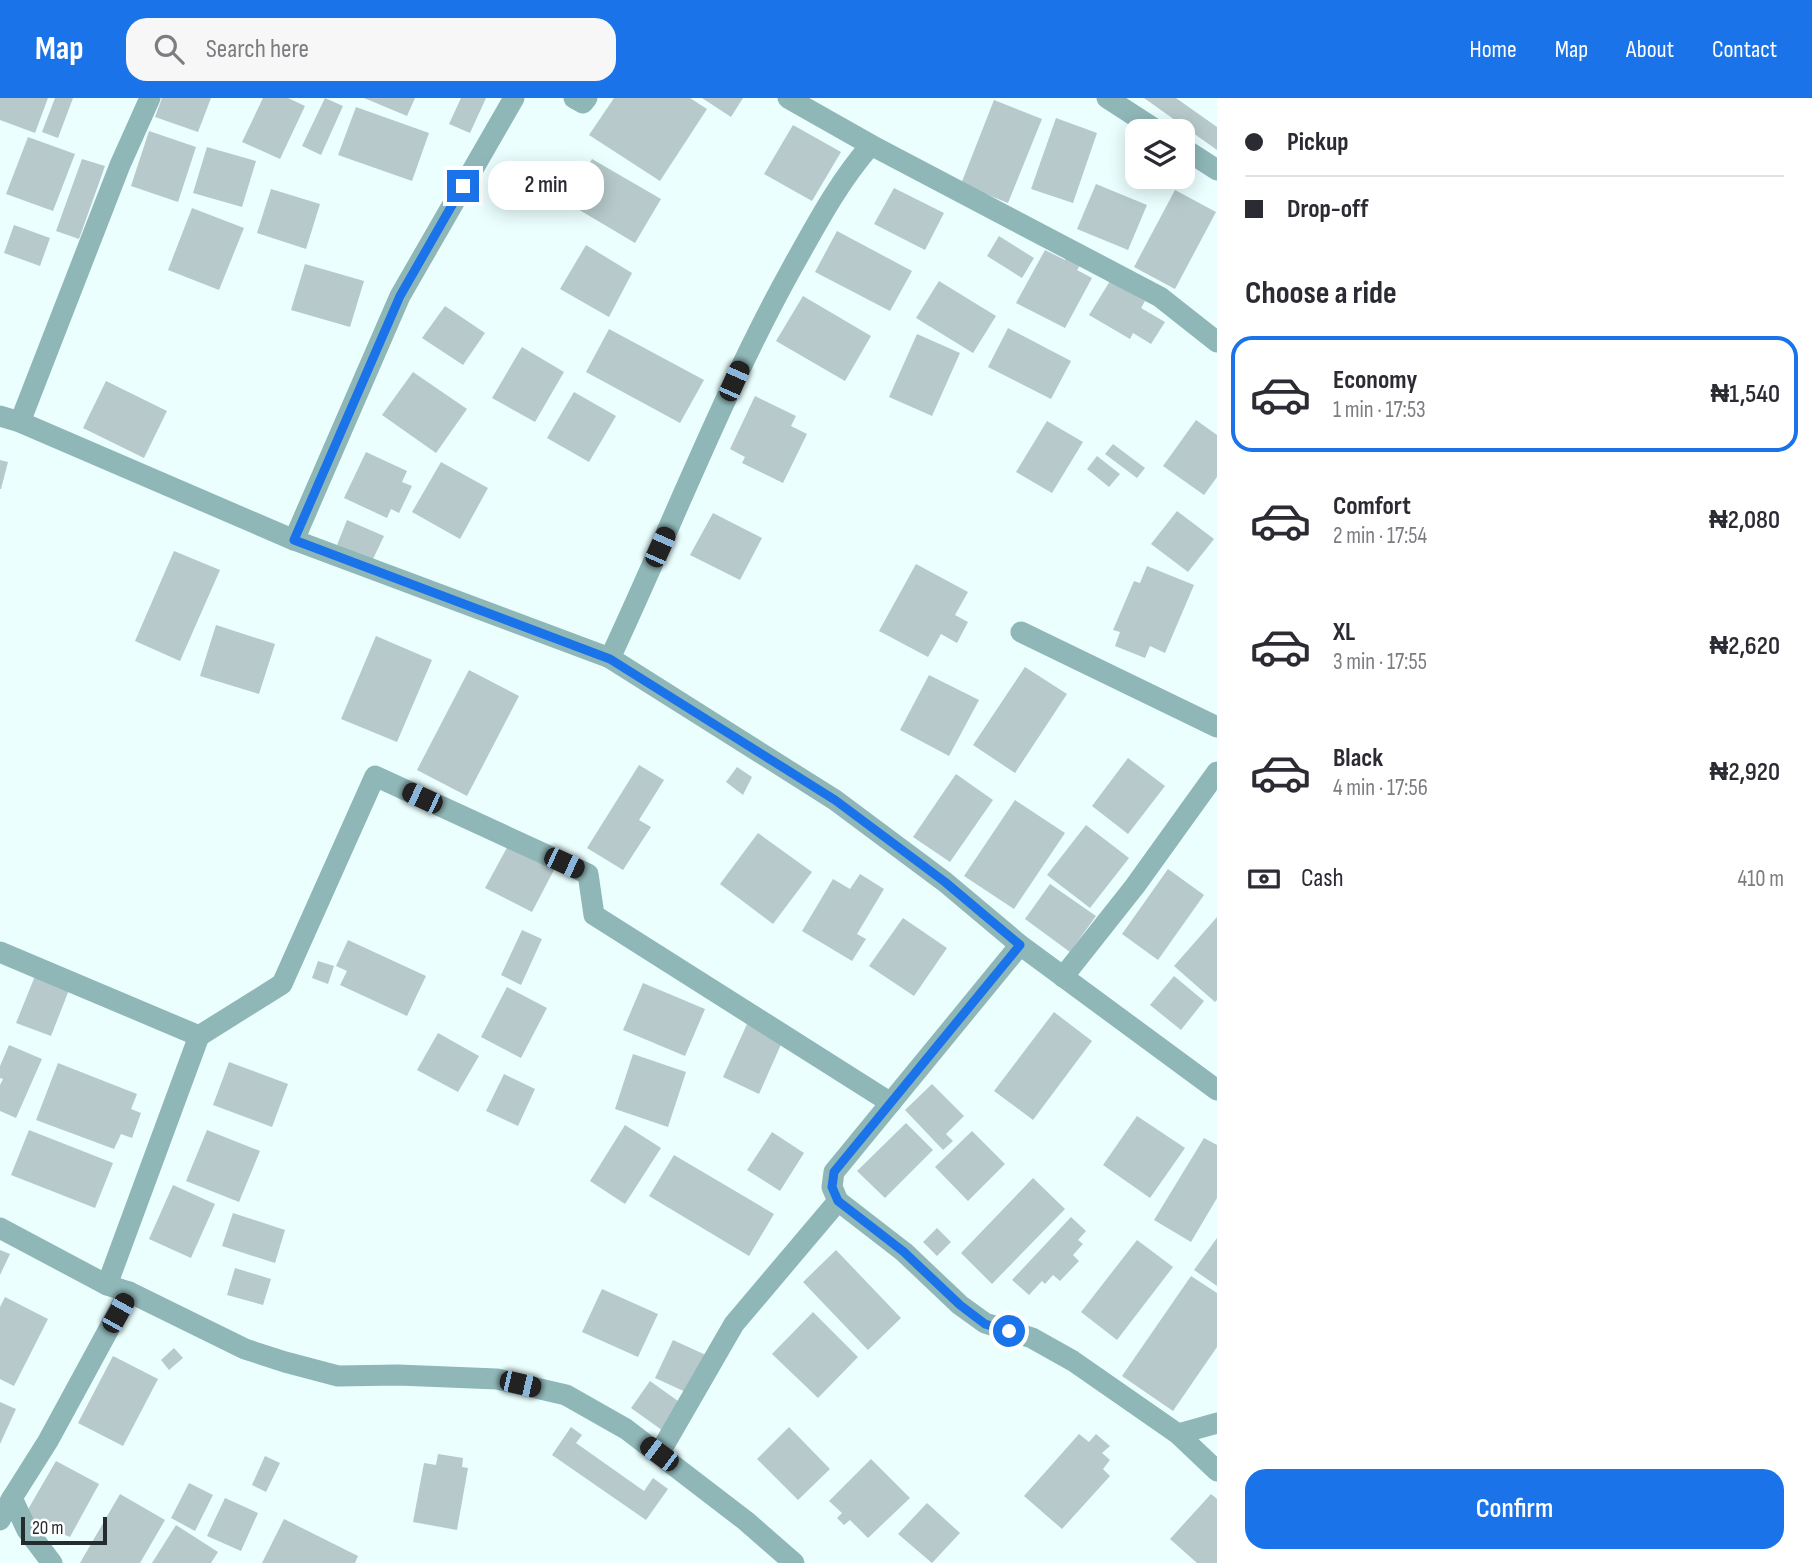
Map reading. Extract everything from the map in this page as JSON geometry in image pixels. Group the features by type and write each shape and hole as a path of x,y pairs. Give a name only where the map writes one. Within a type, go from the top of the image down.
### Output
{"street":[{"path":"150,98 10,419 294,540 610,659 835,800 945,882 1020,945 1217,1090"},
{"path":"294,540 400,296 513,98"},
{"path":"574,98 583,103 587,98"},
{"path":"788,98 1160,298 1217,342"},
{"path":"1107,98 1139,119"},
{"path":"610,659 755,334 839,188 871,145"},
{"path":"1195,156 1217,170"},
{"path":"1021,632 1217,727"},
{"path":"1063,977 1135,886 1217,772"},
{"path":"107,1285 200,1036 282,984 375,776 588,874 594,915 891,1103"},
{"path":"1020,945 834,1172 832,1187 838,1201 904,1252 960,1305 985,1324 1032,1338 1073,1360 1178,1434 1217,1471"},
{"path":"0,952 200,1036"},
{"path":"659,1454 734,1324 838,1201"},
{"path":"0,1228 107,1285 129,1292 245,1349 338,1376 398,1375 497,1379 566,1395 626,1429 746,1521 794,1563"},
{"path":"0,1520 48,1441 129,1292"},
{"path":"1178,1434 1217,1423"},
{"path":"12,1498 27,1530 52,1563"}],"building":[{"path":"0,98 48,98 35,133 0,120"},
{"path":"55,98 73,98 58,138 42,132"},
{"path":"162,98 211,98 198,132 155,117"},
{"path":"263,98 288,98 305,106 280,159 242,142"},
{"path":"325,98 343,106 321,155 302,146"},
{"path":"364,98 415,98 407,116"},
{"path":"461,98 486,98 470,133 449,124"},
{"path":"614,98 690,98 707,109 660,181 589,135"},
{"path":"702,98 743,98 731,117"},
{"path":"1144,98 1176,98 1217,127 1217,150 1195,134 1195,119 1173,119"},
{"path":"994,100 1042,119 1008,203 961,184"},
{"path":"356,107 429,133 412,181 338,155"},
{"path":"1056,118 1097,133 1073,203 1031,189"},
{"path":"793,125 841,152 812,201 764,174"},
{"path":"149,131 196,147 178,202 131,186"},
{"path":"28,137 75,154 53,211 6,194"},
{"path":"207,147 256,161 242,207 193,193"},
{"path":"82,159 105,166 79,239 56,231"},
{"path":"592,159 661,199 635,243 566,202"},
{"path":"1096,184 1147,205 1128,250 1077,229"},
{"path":"894,188 944,213 925,250 874,224"},
{"path":"271,189 320,204 306,249 257,233"},
{"path":"1175,190 1216,212 1175,289 1134,267"},
{"path":"192,208 244,228 219,290 168,270"},
{"path":"14,225 50,238 40,266 4,253"},
{"path":"837,231 912,271 890,311 815,272"},
{"path":"999,236 1034,258 1022,278 987,256"},
{"path":"586,245 632,273 609,317 560,289"},
{"path":"1045,250 1065,260 1067,256 1081,264 1077,270 1092,278 1065,328 1016,303"},
{"path":"305,264 364,281 350,327 291,310"},
{"path":"939,281 996,316 973,353 916,318"},
{"path":"1110,281 1145,301 1141,308 1165,322 1151,344 1133,333 1130,339 1089,315"},
{"path":"803,296 871,336 845,381 776,341"},
{"path":"445,306 485,333 463,365 422,338"},
{"path":"1008,328 1071,361 1051,399 988,367"},
{"path":"609,329 704,380 680,423 586,372"},
{"path":"917,334 960,353 932,416 889,397"},
{"path":"522,347 564,372 535,422 492,398"},
{"path":"413,372 467,409 436,453 382,415"},
{"path":"106,381 167,411 144,458 83,428"},
{"path":"574,392 616,416 589,462 547,438"},
{"path":"755,396 796,416 791,426 807,434 783,483 742,463 745,457 730,449"},
{"path":"1196,420 1217,435 1217,477 1204,495 1163,466"},
{"path":"1047,421 1083,442 1052,493 1016,472"},
{"path":"1113,444 1145,468 1137,478 1105,454"},
{"path":"366,452 407,471 402,482 412,486 399,513 391,509 387,518 344,498"},
{"path":"1097,456 1120,474 1109,487 1087,469"},
{"path":"0,460 8,462 1,489 0,489"},
{"path":"441,462 488,488 460,539 412,512"},
{"path":"1177,511 1214,539 1188,572 1151,544"},
{"path":"713,513 762,538 740,580 690,555"},
{"path":"347,520 384,536 372,561 337,545"},
{"path":"174,551 220,570 180,661 135,641"},
{"path":"916,564 968,592 955,615 968,622 957,643 941,634 928,657 879,631"},
{"path":"1147,566 1194,585 1165,653 1150,646 1145,658 1115,646 1120,632 1113,630 1134,581 1140,583"},
{"path":"216,625 275,644 259,694 200,676"},
{"path":"376,636 432,660 397,742 341,719"},
{"path":"1025,667 1067,694 1015,773 973,745"},
{"path":"469,670 519,696 467,796 417,770"},
{"path":"929,675 979,700 949,756 900,730"},
{"path":"1128,758 1165,786 1128,834 1092,806"},
{"path":"639,765 664,780 639,820 651,827 623,870 587,848"},
{"path":"737,767 752,777 743,795 726,782"},
{"path":"956,774 993,800 950,862 913,837"},
{"path":"1015,800 1065,833 1014,909 964,876"},
{"path":"1086,825 1129,858 1090,908 1047,875"},
{"path":"758,833 812,872 773,924 720,884"},
{"path":"510,842 556,866 532,912 485,888"},
{"path":"1168,869 1204,895 1158,960 1122,934"},
{"path":"860,874 884,889 857,934 866,939 852,961 802,931 833,879 850,889"},
{"path":"1050,884 1096,916 1070,952 1025,919"},
{"path":"1217,917 1217,1000 1215,1002 1174,966"},
{"path":"903,918 947,948 914,996 869,966"},
{"path":"522,930 542,939 521,985 501,975"},
{"path":"348,940 426,976 407,1016 340,985 347,971 336,966"},
{"path":"318,961 334,966 328,984 312,978"},
{"path":"35,976 69,990 51,1036 16,1023"},
{"path":"1174,976 1204,1001 1181,1030 1150,1005"},
{"path":"643,983 705,1009 685,1056 623,1030"},
{"path":"507,987 547,1008 521,1058 481,1037"},
{"path":"1054,1012 1092,1041 1033,1120 994,1091"},
{"path":"747,1024 783,1040 759,1094 723,1077"},
{"path":"438,1033 479,1056 458,1092 417,1070"},
{"path":"9,1045 42,1059 16,1118 0,1111 0,1085 3,1079 0,1078 0,1066"},
{"path":"633,1054 686,1072 668,1127 615,1109"},
{"path":"229,1062 288,1084 272,1127 213,1105"},
{"path":"58,1063 137,1094 131,1109 141,1113 132,1138 121,1134 114,1149 36,1120"},
{"path":"504,1074 535,1089 518,1126 486,1111"},
{"path":"932,1084 964,1116 946,1134 953,1141 943,1150 905,1110"},
{"path":"1137,1116 1185,1148 1150,1198 1103,1165"},
{"path":"906,1123 933,1150 885,1198 857,1171"},
{"path":"625,1125 661,1148 625,1204 590,1181"},
{"path":"29,1130 113,1163 95,1208 11,1175"},
{"path":"207,1130 260,1151 239,1202 186,1181"},
{"path":"972,1131 1005,1164 968,1201 935,1167"},
{"path":"772,1132 804,1153 780,1191 747,1170"},
{"path":"1204,1138 1217,1145 1217,1198 1191,1242 1154,1220"},
{"path":"674,1155 774,1214 749,1256 649,1196"},
{"path":"1033,1178 1065,1209 992,1284 961,1253"},
{"path":"173,1185 215,1204 191,1258 149,1239"},
{"path":"233,1213 285,1230 275,1263 222,1246"},
{"path":"1071,1217 1086,1231 1078,1240 1083,1244 1073,1255 1079,1261 1060,1281 1053,1275 1045,1284 1042,1281 1029,1295 1012,1280"},
{"path":"937,1228 951,1242 937,1256 923,1242"},
{"path":"1217,1238 1217,1286 1194,1270"},
{"path":"1137,1240 1173,1267 1117,1340 1081,1312"},
{"path":"0,1250 10,1254 0,1275"},
{"path":"836,1250 901,1318 868,1350 803,1282"},
{"path":"235,1268 271,1279 263,1305 227,1295"},
{"path":"1191,1276 1217,1293 1217,1347 1173,1411 1122,1376"},
{"path":"602,1289 658,1314 638,1357 582,1332"},
{"path":"5,1297 48,1319 14,1386 0,1379 0,1307"},
{"path":"813,1312 858,1357 818,1398 772,1354"},
{"path":"673,1340 708,1356 690,1394 655,1378"},
{"path":"174,1348 183,1358 169,1370 161,1360"},
{"path":"113,1356 158,1379 123,1446 78,1423"},
{"path":"650,1381 685,1406 666,1433 631,1408"},
{"path":"0,1402 16,1409 0,1444"},
{"path":"571,1427 582,1435 576,1443 644,1491 653,1478 668,1489 646,1520 552,1455"},
{"path":"789,1427 830,1469 798,1500 757,1459"},
{"path":"1079,1434 1089,1442 1096,1434 1110,1446 1102,1453 1110,1460 1103,1469 1110,1476 1062,1529 1024,1496"},
{"path":"438,1454 463,1458 462,1467 468,1468 457,1530 413,1522 424,1463 436,1465"},
{"path":"265,1456 280,1463 266,1492 252,1485"},
{"path":"871,1459 910,1498 868,1538 850,1520 844,1525 837,1518 842,1513 829,1501"},
{"path":"56,1461 99,1484 70,1537 23,1518"},
{"path":"189,1483 213,1495 195,1531 171,1518"},
{"path":"120,1494 165,1520 140,1563 80,1563"},
{"path":"1211,1494 1217,1499 1217,1563 1197,1563 1170,1539"},
{"path":"225,1498 258,1513 241,1551 207,1536"},
{"path":"927,1503 960,1533 932,1563 898,1534"},
{"path":"284,1519 358,1556 355,1563 262,1563"},
{"path":"176,1525 218,1552 211,1563 152,1563"}],"route":[{"path":"463,186 400,296 294,540 610,659 835,800 945,882 1020,945 834,1172 832,1187 838,1201 904,1252 960,1305 985,1324 1009,1331"}]}
